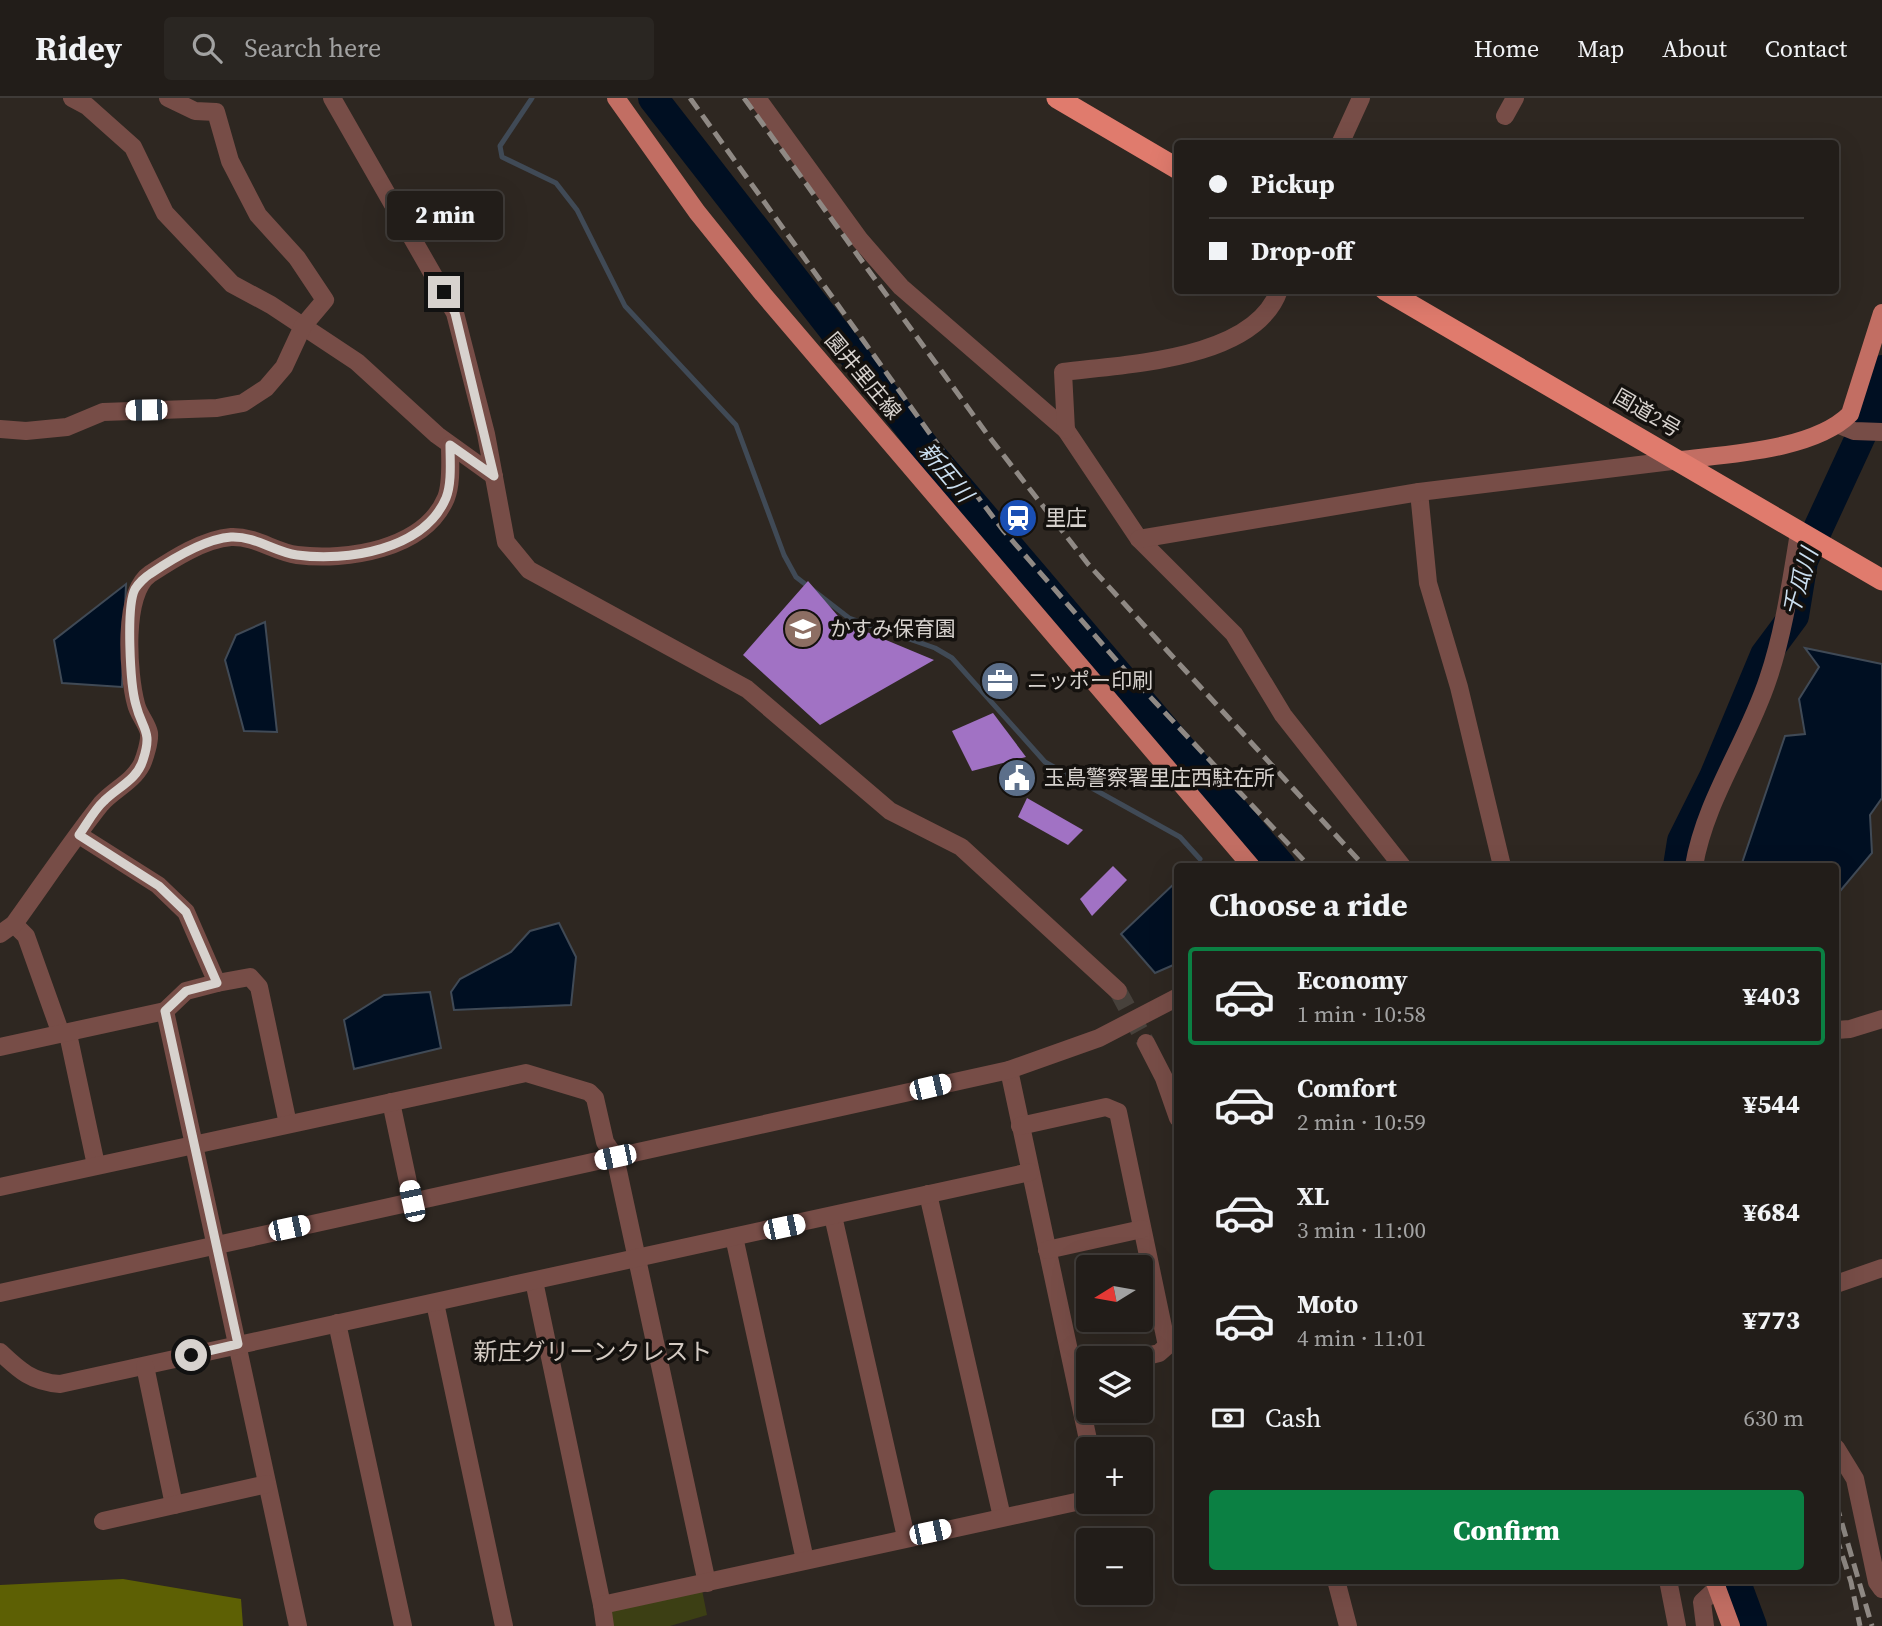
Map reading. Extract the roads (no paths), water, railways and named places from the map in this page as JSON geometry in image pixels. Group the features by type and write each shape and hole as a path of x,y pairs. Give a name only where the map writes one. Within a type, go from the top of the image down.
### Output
{"highway":[{"path":"1057,98 1174,167"},
{"name":"国道2号","path":"1392,294 1882,580"}],"main road":[{"name":"園井里庄線","path":"616,98 697,212 763,294 1248,863"},
{"path":"1680,460 1742,453 1824,433 1839,425 1850,414 1882,313"},
{"path":"1715,1584 1731,1626"}],"street":[{"path":"72,98 87,106 133,147 165,214 232,284 357,362 450,445 494,476"},
{"path":"0,429 26,431 67,427 103,412 217,408 243,403 266,388 284,367 303,326 325,300 297,258 258,215 230,161 216,112 195,111 168,98"},
{"path":"332,98 455,313 494,476 506,542 529,570 747,689 890,811 961,847 1118,991"},
{"path":"757,98 860,240 901,287 1066,430 1139,539 1234,634 1283,715 1400,863"},
{"path":"1342,140 1361,98"},
{"path":"1505,116 1515,98"},
{"path":"1066,430 1063,372 1197,353 1258,324 1273,307 1278,294"},
{"path":"1839,425 1854,430 1882,432"},
{"path":"96,1165 64,1034 26,936 7,929 103,802 130,782 143,762 149,733 136,706 129,657 134,591 148,575 200,545 231,537 260,540 294,555 327,557 362,554 406,538 427,524 446,498 450,445"},
{"path":"1139,539 1419,492 1680,460"},
{"path":"1419,492 1428,583 1460,687 1501,863"},
{"path":"1695,863 1700,833 1735,760 1768,678 1788,594 1798,533"},
{"path":"79,835 159,886 186,912 217,983"},
{"path":"0,1047 165,1011 186,991 250,977 259,987 288,1124"},
{"path":"0,1293 1009,1070 1099,1038 1174,999"},
{"path":"165,1011 298,1626"},
{"path":"1839,1030 1850,1029 1882,1018"},
{"path":"1146,1043 1171,1077 1174,1095"},
{"path":"1009,1070 1047,1250 1076,1353"},
{"path":"0,1187 526,1073 589,1092 595,1098 604,1142 615,1157 707,1583"},
{"path":"391,1102 412,1201"},
{"path":"1020,1126 1106,1107 1118,1112 1167,1346 1160,1353 1153,1355"},
{"path":"0,1352 24,1376 40,1383 60,1384 1030,1172"},
{"path":"928,1194 1002,1517"},
{"path":"833,1216 906,1537"},
{"path":"1047,1250 1142,1229"},
{"path":"734,1237 805,1560"},
{"path":"1839,1283 1882,1268"},
{"path":"534,1281 605,1626"},
{"path":"435,1303 504,1626"},
{"path":"337,1323 402,1626"},
{"path":"145,1366 174,1504"},
{"path":"1839,1453 1855,1479 1877,1582 1882,1589"},
{"path":"103,1521 267,1484"},
{"path":"602,1605 1076,1502"},
{"path":"1337,1584 1348,1626"},
{"path":"1669,1584 1677,1626"},
{"path":"1705,1626 1702,1602 1715,1584"}],"water":[{"path":"126,584 122,687 62,683 54,640"},
{"path":"265,622 277,732 244,731 225,660 236,635"},
{"path":"1805,648 1882,664 1882,798 1870,815 1872,853 1839,892 1839,863 1742,863 1785,736 1805,734 1799,699 1819,667"},
{"path":"1174,884 1174,965 1155,973 1121,934"},
{"path":"559,923 576,957 571,1005 454,1010 451,992 460,979 511,952 530,931"},
{"path":"430,992 441,1048 354,1069 344,1020 384,995"}],"waterway":[{"path":"532,98 500,146 502,157 556,183 577,210 625,306 736,425 784,555 796,577 849,618 935,648 952,658 1045,762 1180,837 1200,859"},
{"name":"新圧川","path":"653,98 931,455 1278,863"},
{"name":"千瓜川","path":"1678,863 1682,841 1714,777 1765,655 1794,616 1803,561 1865,427 1882,370"},
{"name":"新圧川","path":"1736,1584 1752,1626"}],"tunnel":[{"path":"1118,991 1146,1043"}],"railway":[{"path":"690,98 933,438 1003,530 1124,669 1306,863"},
{"path":"744,98 987,434 1088,564 1361,863"},
{"path":"1839,1513 1872,1626"},
{"path":"1839,1545 1851,1582 1860,1626"}],"place":[{"name":"里庄","path":"1018,518"},
{"name":"かすみ保育園","path":"803,629"},
{"name":"ニッポー印刷","path":"1000,681"},
{"name":"玉島警察署里庄西駐在所","path":"1017,778"}],"district":[{"name":"新庄グリーンクレスト","path":"593,1352"}]}
